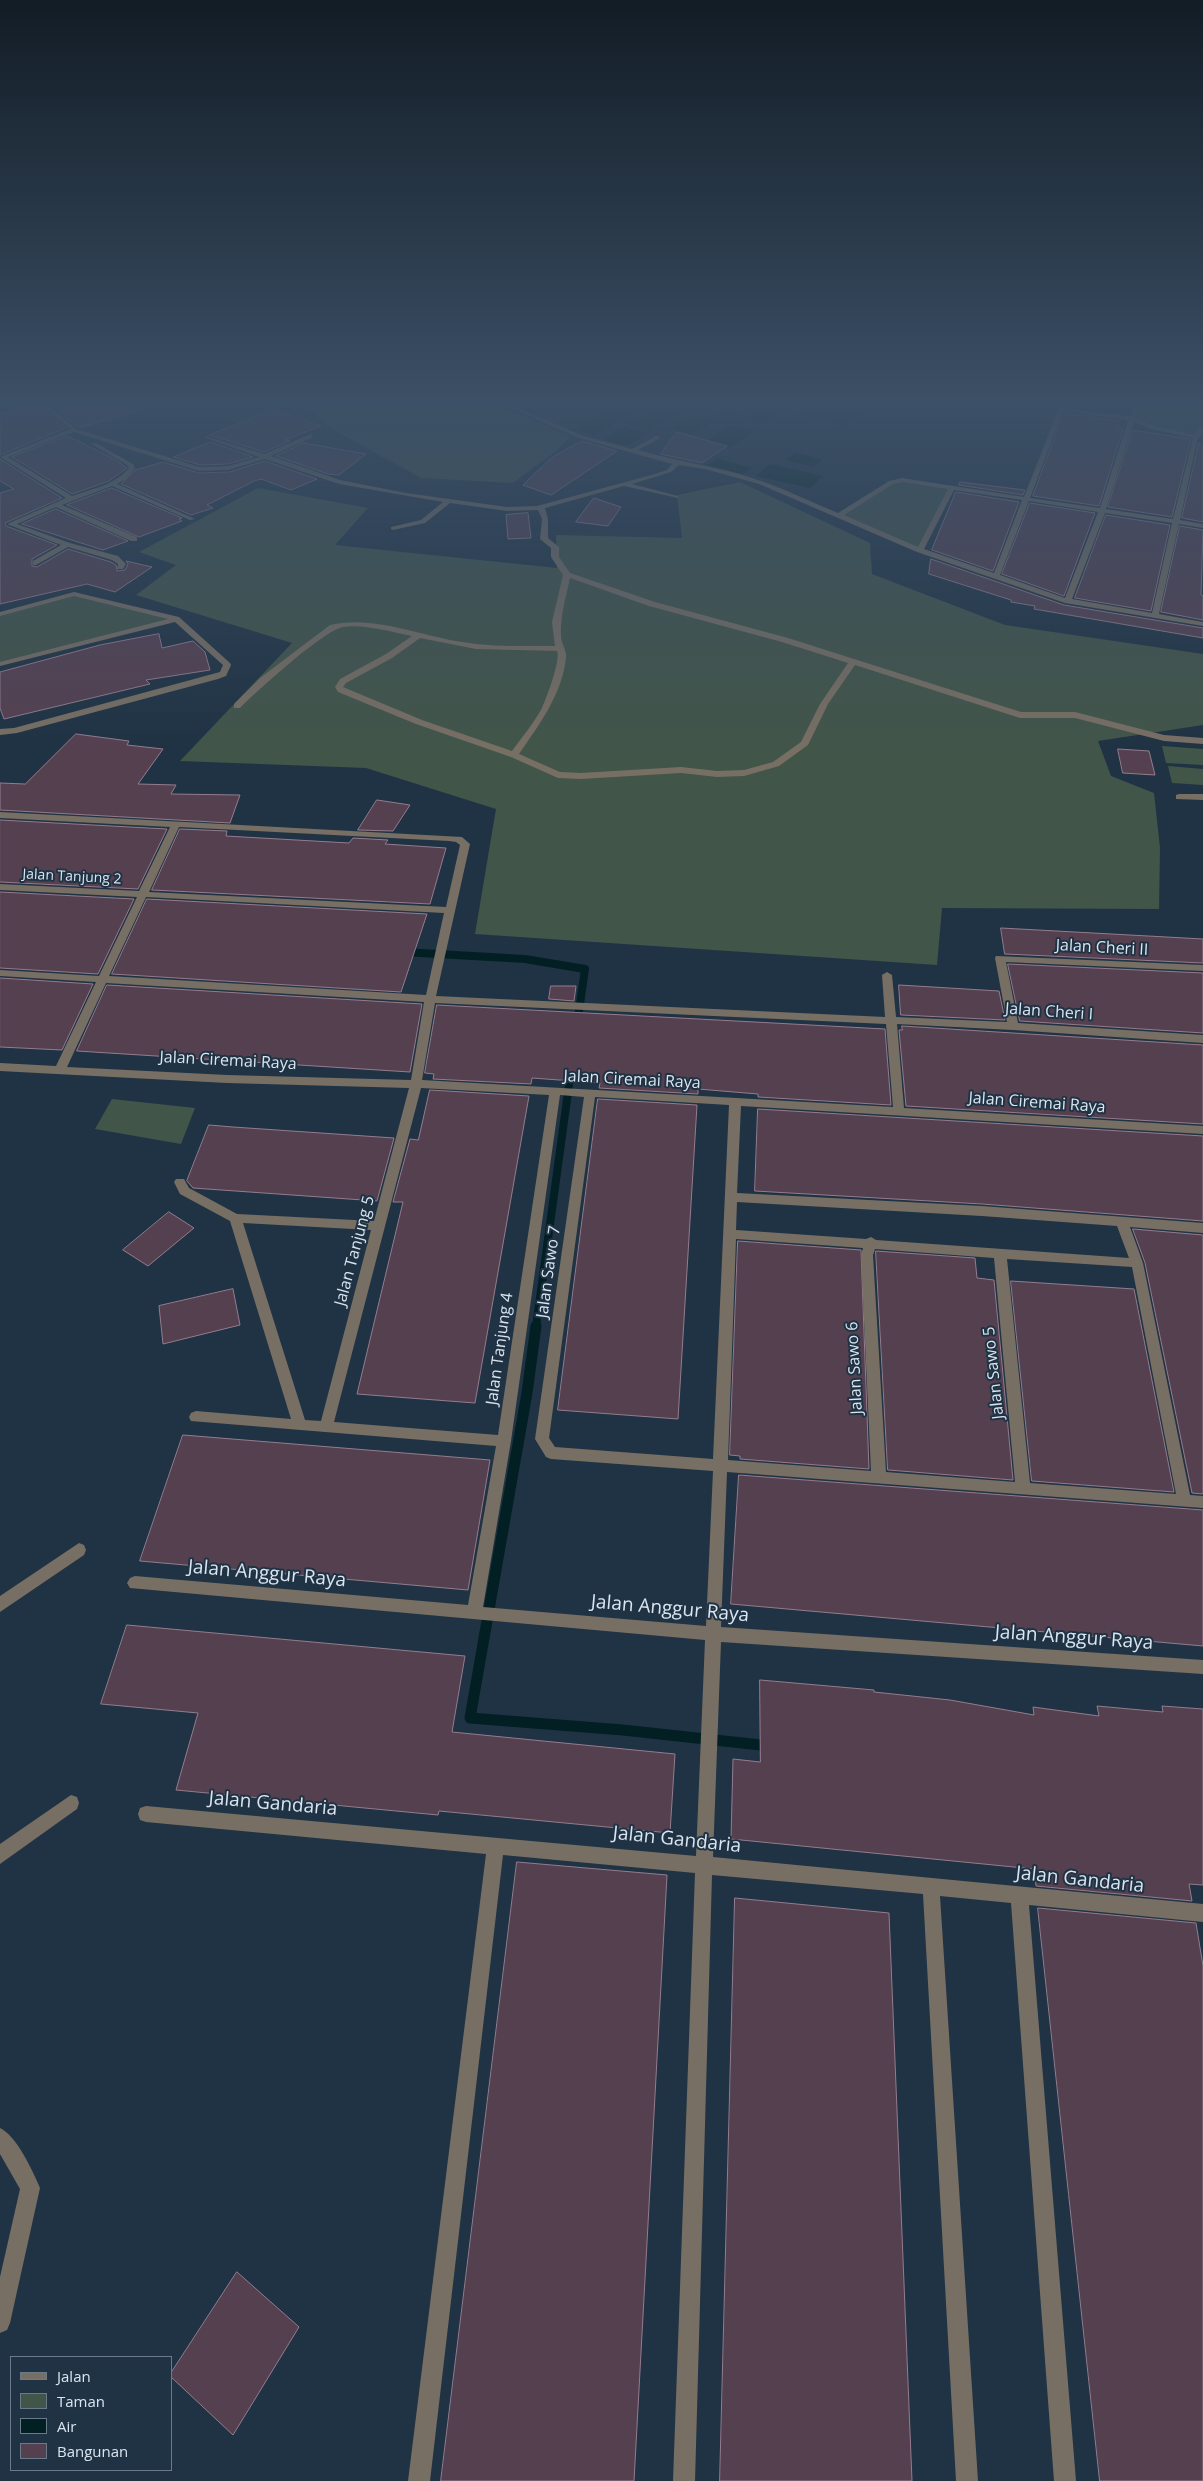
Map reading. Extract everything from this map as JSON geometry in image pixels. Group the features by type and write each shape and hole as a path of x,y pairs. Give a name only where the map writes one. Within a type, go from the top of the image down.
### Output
{"street":[{"path":"26,518 11,524 67,545 115,558 122,564 120,567"},
{"path":"86,518 134,539"},
{"path":"393,528 423,522 428,518"},
{"path":"545,518 544,539 555,547 555,557 567,575 652,604 761,633 1020,715 1075,715 1164,738 1203,741"},
{"path":"846,518 920,550 1068,601 1203,624"},
{"path":"920,550 936,518"},
{"path":"996,577 1019,518"},
{"path":"1068,601 1099,518"},
{"path":"1151,518 1203,526"},
{"path":"1155,616 1178,518"},
{"path":"36,563 67,545"},
{"path":"514,755 546,708 562,662 557,643 556,622 567,575"},
{"path":"0,614 74,594 176,619 226,665 223,674 24,728 0,732"},
{"path":"0,664 176,619"},
{"path":"237,706 263,680 338,625 396,630 464,645 560,649"},
{"path":"419,635 388,656 342,681 339,687 341,690 419,722 514,755 558,775 581,776 664,770 744,773 776,764 805,743 824,704 853,662"},
{"path":"1179,797 1203,797"},
{"path":"0,815 176,824 60,1069 0,1066"},
{"name":"Jalan Tanjung 5","path":"176,824 459,839 465,844 430,999 416,1084 326,1427"},
{"name":"Jalan Tanjung 2","path":"0,887 450,910"},
{"name":"Jalan Cheri II","path":"1013,1026 1000,958 1203,968"},
{"name":"Jalan Cheri I","path":"0,973 430,999 1013,1026 1203,1039"},
{"path":"887,975 898,1111"},
{"name":"Jalan Ciremai Raya","path":"60,1069 227,1079 416,1084 586,1093 1203,1130"},
{"name":"Jalan Tanjung 4","path":"480,1612 504,1441 558,1092"},
{"name":"Jalan Sawo 7","path":"586,1093 542,1439 551,1452 720,1466"},
{"path":"684,2481 704,1864 735,1102"},
{"path":"180,1182 184,1191 235,1218 378,1226"},
{"path":"731,1197 982,1211 1203,1228"},
{"path":"235,1218 300,1425"},
{"path":"1122,1222 1137,1263 1184,1500"},
{"path":"729,1234 869,1248 1000,1252 1137,1263"},
{"name":"Jalan Sawo 6","path":"869,1248 879,1478"},
{"name":"Jalan Sawo 5","path":"1000,1252 1023,1489"},
{"path":"196,1417 504,1441"},
{"path":"720,1466 1203,1502"},
{"path":"0,1605 79,1550"},
{"name":"Jalan Anggur Raya","path":"135,1582 714,1634 1203,1667"},
{"path":"0,1855 71,1803"},
{"name":"Jalan Gandaria","path":"146,1814 704,1864 931,1888 1203,1913"},
{"path":"419,2481 496,1845"},
{"path":"931,1888 967,2481"},
{"path":"1019,1895 1066,2481"},
{"path":"0,2138 11,2153 30,2188 0,2323"}],"green space":[{"path":"203,518 359,518 335,545 557,568 556,535 682,538 680,518 816,518 870,543 872,574 1005,625 1203,654 1203,725 1098,741 1111,776 1154,793 1160,848 1159,909 942,908 937,965 475,934 496,809 366,768 180,761 292,643 136,595 176,565 139,552"},
{"path":"846,518 936,518 920,550"},
{"path":"74,594 176,619 0,664 0,614"},
{"path":"1162,746 1203,749 1203,765 1166,763"},
{"path":"1168,766 1203,769 1203,785 1172,783"},
{"path":"112,1099 195,1108 181,1144 95,1129"}],"building":[{"path":"0,518 17,518 5,523 6,526 57,545 32,559 32,566 37,567 68,549 111,562 116,565 117,571 125,570 128,564 126,561 152,567 115,592 87,584 0,604"},
{"path":"36,518 76,518 128,541 103,550 22,524"},
{"path":"96,518 182,518 179,519 182,521 139,537"},
{"path":"506,518 529,518 531,538 508,539"},
{"path":"579,518 614,518 608,526 576,522"},
{"path":"945,518 1013,518 993,571 932,550"},
{"path":"1024,518 1093,518 1064,596 1002,574"},
{"path":"1105,518 1124,518 1170,525 1151,611 1075,598"},
{"path":"1182,518 1203,518 1203,522"},
{"path":"1180,526 1203,530 1201,595 1203,596 1203,620 1161,612"},
{"path":"931,559 1064,605 1203,628 1203,638 1034,609 1035,606 1011,602 1011,600 929,574"},
{"path":"159,634 162,648 193,641 205,652 210,670 146,680 150,684 4,719 0,708 0,672 100,645"},
{"path":"76,734 129,741 127,745 163,749 138,784 176,785 171,794 240,795 230,823 0,810 0,783 25,784"},
{"path":"1118,749 1149,751 1155,775 1123,773"},
{"path":"377,800 410,805 393,831 358,830"},
{"path":"0,820 167,829 138,889 0,882"},
{"path":"180,829 227,831 226,836 349,843 353,838 388,840 385,844 446,848 430,904 152,890"},
{"path":"0,892 134,899 98,974 0,968"},
{"path":"147,899 427,914 401,992 112,974"},
{"path":"1001,928 1203,939 1203,963 1005,954"},
{"path":"1008,964 1203,973 1203,1033 1020,1021"},
{"path":"0,978 93,984 62,1050 0,1047"},
{"path":"107,985 422,1004 410,1072 77,1051"},
{"path":"899,985 999,991 1005,1020 901,1015"},
{"path":"551,986 576,986 574,1001 549,999"},
{"path":"437,1005 885,1029 891,1105 758,1097 758,1094 698,1089 698,1094 599,1088 600,1083 532,1078 531,1084 433,1079 434,1074 425,1073"},
{"path":"902,1026 1203,1045 1203,1124 906,1106 899,1030 902,1030"},
{"path":"430,1090 529,1096 475,1403 357,1394 403,1202 393,1202 410,1139 418,1140"},
{"path":"598,1099 697,1105 678,1419 558,1410"},
{"path":"758,1109 1203,1136 1203,1221 982,1204 755,1191"},
{"path":"209,1125 394,1138 377,1201 193,1188 187,1181"},
{"path":"169,1212 194,1228 148,1266 123,1250"},
{"path":"1133,1229 1203,1235 1203,1494 1192,1493 1145,1263"},
{"path":"738,1241 861,1250 869,1469 740,1459 740,1456 730,1455"},
{"path":"876,1251 975,1258 977,1278 994,1280 1013,1480 888,1470"},
{"path":"1011,1281 1134,1289 1174,1492 1032,1481"},
{"path":"233,1289 240,1325 163,1344 159,1306"},
{"path":"183,1435 490,1460 468,1590 140,1561"},
{"path":"739,1475 1203,1510 1203,1646 731,1604"},
{"path":"127,1625 465,1656 452,1732 675,1754 670,1833 439,1811 438,1815 176,1790 198,1713 101,1704"},
{"path":"760,1680 874,1690 874,1692 950,1700 1034,1715 1033,1707 1099,1716 1097,1706 1163,1712 1162,1706 1203,1709 1203,1885 1189,1884 1192,1901 1036,1886 1034,1869 731,1839 733,1759 760,1762"},
{"path":"517,1862 667,1875 634,2481 441,2481"},
{"path":"735,1898 889,1913 912,2481 720,2481"},
{"path":"1038,1908 1196,1923 1203,1966 1203,2481 1100,2481"},
{"path":"237,2272 299,2327 233,2435 172,2378 172,2371"}],"waterway":[{"path":"403,952 525,959 585,969 577,1025"},
{"path":"536,1327 571,1070"},
{"path":"536,1326 527,1393 470,1718 623,1730 770,1746"}]}
